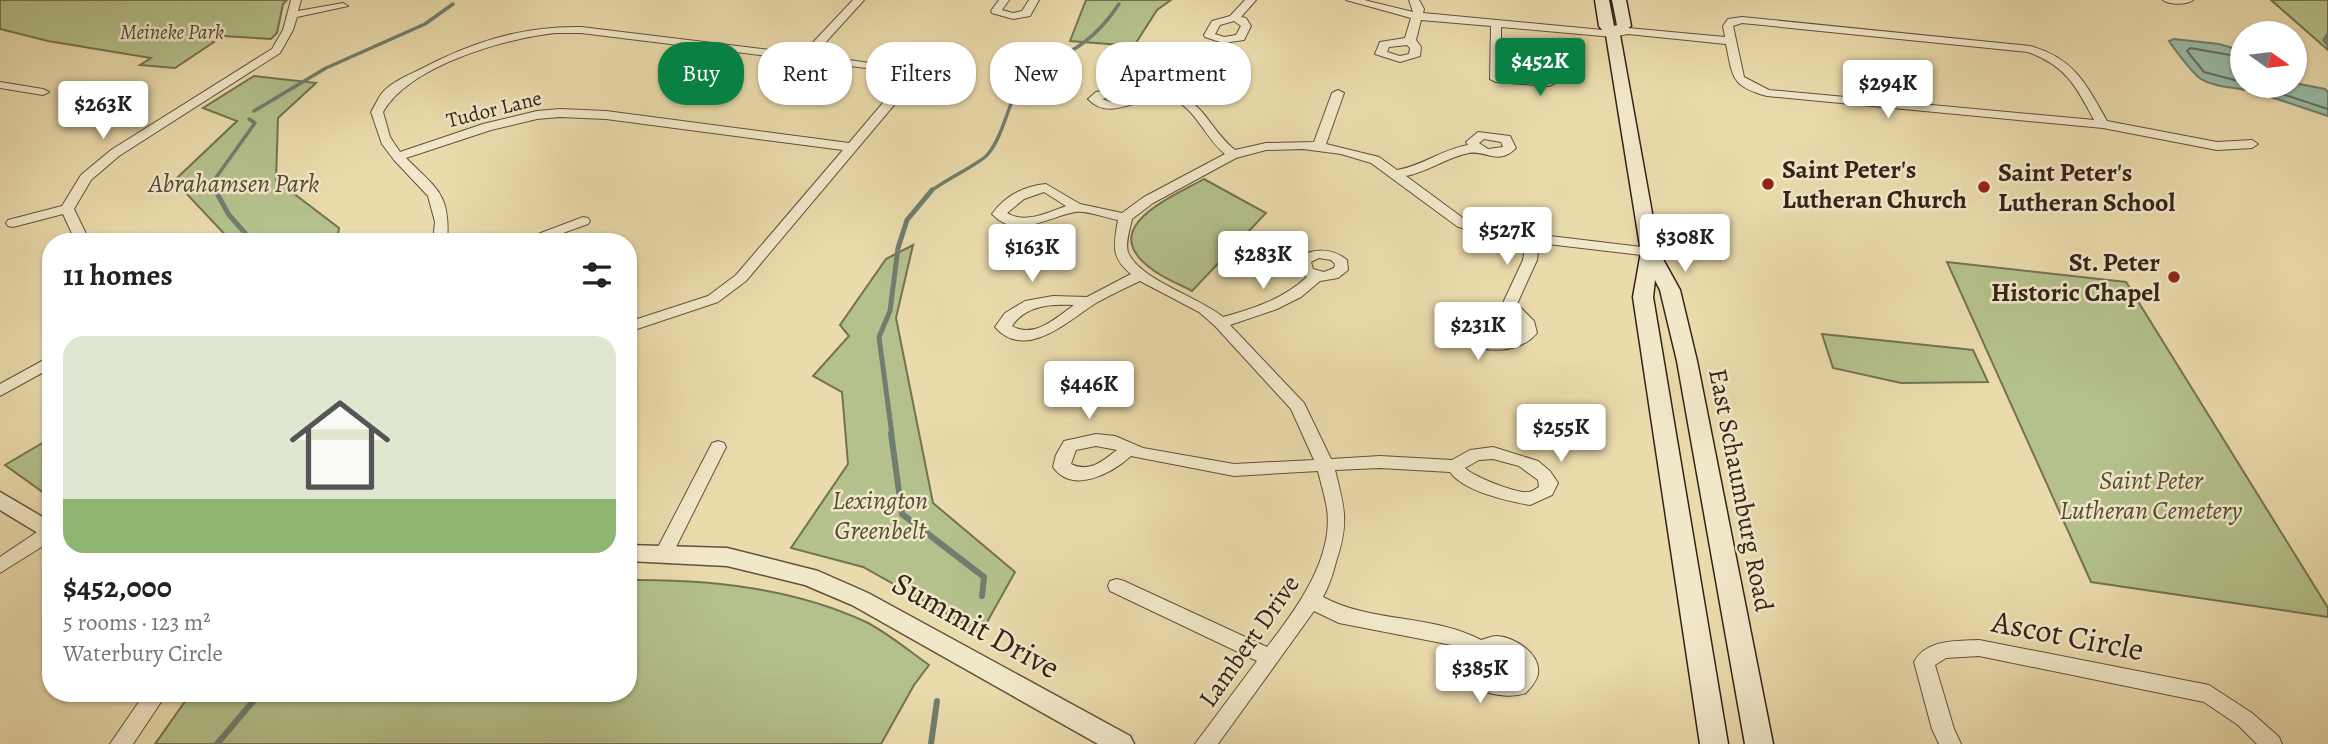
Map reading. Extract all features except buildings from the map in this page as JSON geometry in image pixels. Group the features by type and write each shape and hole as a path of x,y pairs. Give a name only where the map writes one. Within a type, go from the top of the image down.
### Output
{"main road":[{"name":"East Schaumburg Road","path":"1602,0 1606,26 1613,34 1650,252 1670,290 1686,361 1759,744"},
{"name":"East Schaumburg Road","path":"1613,34 1624,26 1619,0"},
{"name":"East Schaumburg Road","path":"1650,252 1643,297 1714,744"}],"street":[{"path":"13,223 67,209 86,177 115,153 276,51 288,30 296,0"},
{"path":"822,42 859,0"},
{"path":"1004,0 996,11 1013,16 1026,14 1034,0"},
{"path":"1234,18 1251,0"},
{"path":"1351,0 1416,16 1613,34 1628,40 1730,45"},
{"path":"1375,8 1386,0"},
{"path":"1410,41 1419,9 1414,0"},
{"path":"2168,0 2188,0"},
{"path":"292,15 343,6"},
{"path":"2103,124 2070,67 2051,55 2030,49 1742,20 1732,21 1728,26 1739,78 1768,93 2103,124 2217,146 2252,144"},
{"path":"1496,23 1496,48 1496,79 1549,83 1548,54 1496,48"},
{"path":"441,233 440,202 387,143 377,112 386,96 410,79 471,49 522,32 581,30 758,52"},
{"path":"637,324 713,299 741,278 904,86 905,80 890,69 852,64"},
{"path":"0,85 43,92"},
{"path":"1319,146 1338,93"},
{"path":"1188,105 1214,139 1233,154"},
{"name":"Tudor Lane","path":"398,156 487,127 537,115 561,113 606,115 851,147"},
{"path":"1076,207 1026,223 1005,219 999,214 1027,191 1040,188 1052,190 1076,207 1125,218 1153,198 1233,154 1277,146 1319,146 1359,153 1375,160 1463,225 1650,252"},
{"path":"1396,174 1420,170 1461,150 1476,148"},
{"path":"67,209 79,233"},
{"name":"Lambert Drive","path":"1125,218 1120,249 1128,265 1140,275 1204,309 1298,407 1325,465 1336,510 1336,534 1328,564 1311,600 1294,627 1206,744"},
{"path":"549,233 583,221"},
{"path":"1509,305 1530,260 1533,237"},
{"path":"1089,301 1054,299 1033,302 1007,318 1003,327 1009,332 1032,336 1044,332 1089,301 1140,275"},
{"path":"1220,323 1280,304 1301,292 1317,276"},
{"path":"0,391 42,365"},
{"path":"664,552 718,447"},
{"path":"1128,450 1234,470 1380,462 1455,466 1476,454 1493,453 1534,464 1543,471 1549,483 1546,491 1530,499 1473,482 1462,476 1455,466"},
{"path":"0,499 42,528"},
{"path":"0,566 42,538"},
{"name":"Summit Drive","path":"637,553 727,557 810,577 860,599 1121,744"},
{"path":"1116,586 1269,657"},
{"path":"1311,600 1339,615 1461,639 1479,649"},
{"name":"Ascot Circle","path":"1950,744 1943,729 1924,662 1942,650 1979,648 2209,694 2245,719 2271,744"},
{"path":"121,744 151,702"}],"green space":[{"name":"Meineke Park","path":"0,0 287,0 283,4 277,33 271,39 223,36 175,68 140,65 151,58 48,41 0,29"},
{"path":"1086,0 1171,0 1157,10 1137,42 1070,41"},
{"path":"2271,0 2328,0 2328,50 2307,32 2307,21 2295,21"},
{"name":"Abrahamsen Park","path":"254,76 316,83 278,118 276,180 339,228 338,233 223,233 184,191 177,178 237,121 203,108"},
{"path":"1204,179 1266,213 1192,291 1153,270 1137,255 1131,241 1134,228 1144,216 1173,195"},
{"name":"Lexington Greenbelt","path":"913,245 896,318 933,503 1015,572 981,633 863,567 791,548 848,464 842,392 813,376 849,336 840,325 886,259"},
{"name":"Saint Peter Lutheran Cemetery","path":"1947,262 2126,282 2328,608 2328,617 2091,582"},
{"path":"1822,334 1973,350 1988,382 1901,383 1833,368"},
{"path":"42,443 42,492 5,465"},
{"path":"637,580 719,584 810,601 866,622 929,665 914,685 881,744 155,744 185,702 637,702"}],"water":[{"path":"2174,39 2230,47 2230,87 2201,79 2169,41"},
{"path":"2307,86 2325,89 2328,92 2328,116 2272,98 2307,98"}],"waterway":[{"path":"254,111 326,68 425,24 453,4"},
{"path":"931,191 988,154 1000,133 1014,95 1027,74 1038,64 1061,56 1089,39 1119,4"},
{"path":"2328,34 2324,40 2328,45"},
{"path":"216,191 212,183 255,123 249,119"},
{"path":"216,191 229,215 245,233"},
{"path":"892,435 879,337 890,311 898,248 907,220 931,191"},
{"path":"891,433 902,514 984,577 982,596"},
{"path":"931,744 937,701"},
{"path":"217,744 252,702"}],"place":[{"name":"Saint Peter's Lutheran Church","path":"1768,184"},
{"name":"Saint Peter's Lutheran School","path":"1984,187"},
{"name":"St. Peter Historic Chapel","path":"2174,277"}]}
